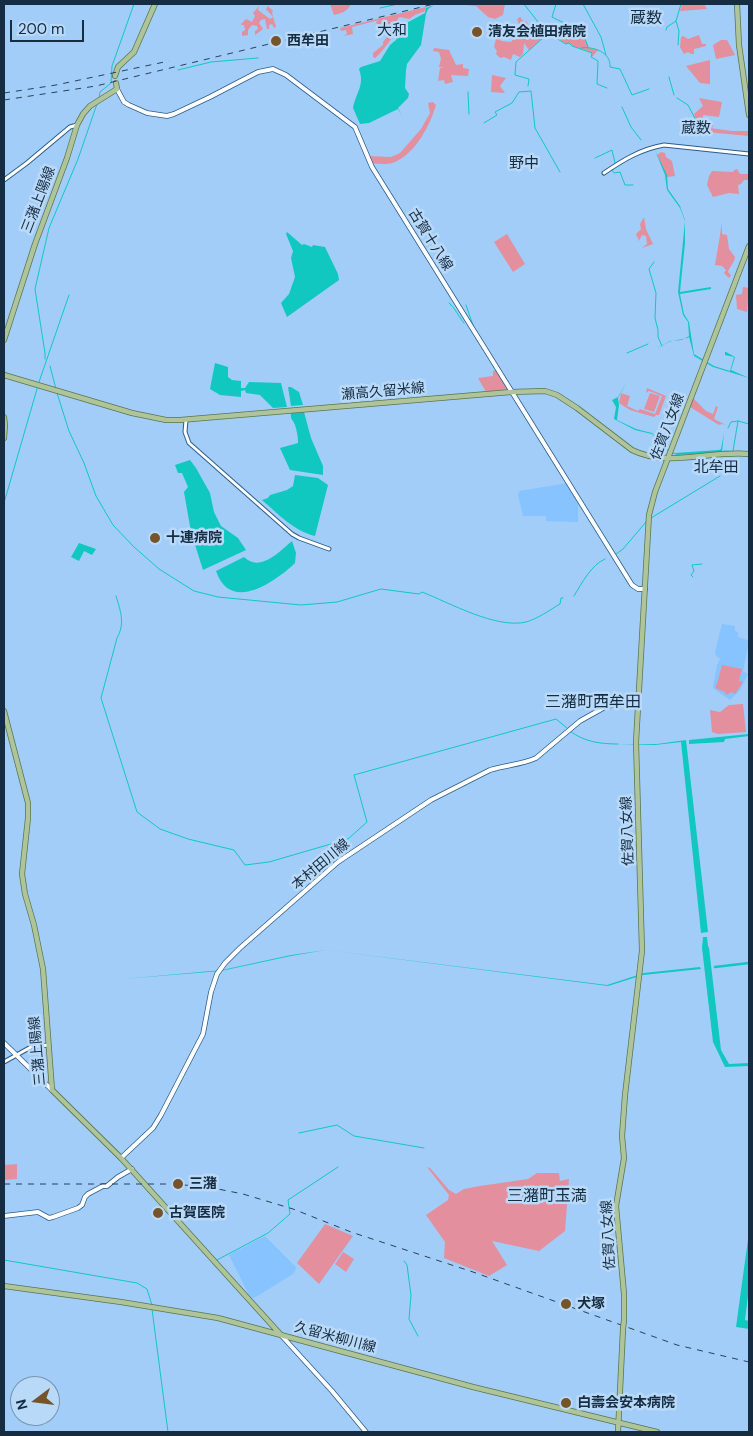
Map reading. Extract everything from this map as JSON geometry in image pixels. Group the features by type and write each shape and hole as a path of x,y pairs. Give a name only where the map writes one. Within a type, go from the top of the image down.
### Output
{"main road":[{"path":"115,76 118,67 134,52 155,4"},
{"path":"737,4 742,66 749,115"},
{"name":"古賀十八線","path":"116,86 124,102 147,113 166,116 210,97 258,72 273,70 286,75 354,126 372,167 632,585 638,589 645,589"},
{"name":"三潴上陽線","path":"4,340 35,244 67,158 77,125 90,106 116,86"},
{"name":"佐賀八女線","path":"618,1432 624,1286 616,1206 624,1158 623,1125 643,942 636,745 651,506 749,246"},
{"name":"瀬高久留米線","path":"4,375 132,413 166,420 186,420 540,390 557,395 632,450 651,457 668,459 723,453 749,454"},
{"path":"4,417 4,438"},
{"name":"本村田川線","path":"121,1158 153,1128 180,1079 202,1034 217,974 225,963 271,921 338,862 431,800 490,770 536,758 580,721 605,707 638,697"},
{"name":"三潴上陽線","path":"4,711 6,726 28,803 22,874 43,969 52,1090 132,1169 281,1335"},
{"path":"4,1043 52,1090"},
{"path":"4,1216 38,1212 50,1218 78,1208 88,1194 103,1186 107,1186 132,1169"},
{"name":"久留米柳川線","path":"4,1286 192,1313 473,1387 657,1432"},
{"path":"281,1335 366,1432"}],"street":[{"path":"4,180 70,127 77,125"},
{"path":"604,172 635,153 664,145 749,154"},
{"path":"186,420 185,432 189,442 254,502 292,534 329,549"},
{"path":"4,1062 31,1048 48,1045"},
{"path":"265,1331 269,1328 270,1323"}],"shaded area":[{"path":"330,4 351,4 344,12 334,15"},
{"path":"465,4 505,4 503,15 495,19 488,17 476,6"},
{"path":"682,4 704,4 707,9 680,11"},
{"path":"434,5 428,9 426,14 421,45 407,64 405,88 409,94 408,98 398,108 402,116 398,109 369,123 360,124 353,108 361,85 359,69 380,61 390,45 396,40 403,25 425,13 426,8"},
{"path":"259,6 258,10 270,19 273,17 266,9 268,6 273,11 276,27 274,28 272,24 267,29 265,19 261,20 259,23 263,29 255,35 255,31 258,29 257,26 252,25 248,30 248,35 242,36 242,32 245,30 244,25 241,25 242,23 246,19 252,22 255,16 253,13"},
{"path":"426,7 425,11 409,19 398,18 395,34 375,58 373,53 383,45 387,37 380,30 376,22 379,20 352,27 353,34 343,36 347,34 346,30 341,31 340,28"},
{"path":"520,17 524,22 526,21 533,32 535,31 542,38 529,50 524,43 523,54 520,57 513,54 511,60 504,57 500,58 496,54 497,51 494,47 497,35 501,41 511,42 514,38 514,31 520,27 517,19"},
{"path":"565,25 580,33 588,47 598,50 592,57 592,53 589,51 569,43 566,44 560,40"},
{"path":"699,35 702,44 706,44 706,46 694,49 694,54 688,52 684,54 680,47 681,37 683,36 688,39"},
{"path":"721,40 727,40 735,55 716,59 713,45"},
{"path":"434,48 449,50 456,65 463,64 463,68 469,69 468,76 451,75 453,82 445,84 444,80 438,81 440,68 445,67 439,67 441,59 439,52 433,51"},
{"path":"710,60 710,84 700,83 686,66"},
{"path":"492,75 506,78 500,86 505,93 491,92"},
{"path":"699,98 722,102 719,117 703,115 703,121 713,124 713,127 710,128 749,131 749,136 706,132 706,124 697,125 694,114 703,106"},
{"path":"433,102 436,105 421,138 403,158 392,163 371,163 367,156 391,157 400,153 421,129 430,113 428,103"},
{"path":"655,150 667,175 668,189 680,206 685,221 680,208 667,190 665,175"},
{"path":"661,152 665,153 666,157 672,161 675,176 667,177 657,155"},
{"path":"737,169 740,174 749,174 749,180 744,180 738,185 739,194 729,193 713,197 707,185 712,171 733,172"},
{"path":"644,217 646,229 653,244 642,248 647,244 646,236 642,235 639,241 637,236 638,242 636,234 641,229 640,224"},
{"path":"685,221 685,243 680,292 711,287 711,289 680,294 684,314 689,322 694,354 714,366 730,371 734,357 725,355 726,352 735,357 731,370 749,378 713,367 694,356 689,337 684,339 689,336 688,322 683,315 678,292"},
{"path":"722,223 722,234 727,235 729,249 735,257 728,272 731,275 729,278 724,273 726,270 722,266 715,265"},
{"path":"287,232 302,245 325,247 339,280 287,317 281,303 289,294 295,277 291,258 293,251 286,234"},
{"path":"507,234 525,264 513,272 494,242"},
{"path":"743,287 749,288 747,312 737,309 736,295 742,294"},
{"path":"215,363 228,367 228,377 232,380 241,381 241,388 245,388 249,382 281,383 287,407 273,408 260,395 246,393 245,390 241,391 241,397 220,395 210,389"},
{"path":"496,370 508,389 486,392 478,378 493,376 493,371"},
{"path":"627,382 618,398 617,420 636,429 652,433 669,451 675,453 719,450 721,449 724,433 722,452 677,455 669,452 652,434 635,430 614,419 616,407 612,400 618,397"},
{"path":"288,387 299,392 303,405 291,406"},
{"path":"647,388 666,396 659,415 654,417 630,410 619,403 621,393 630,396 627,406 638,411 640,409 655,414 662,396 649,391 646,393"},
{"path":"650,393 660,396 654,412 644,409"},
{"path":"693,398 706,411 713,414 716,406 718,407 714,419 726,425 719,425 690,407"},
{"path":"304,412 311,438 323,466 323,475 290,470 280,448 298,443 298,436 291,413"},
{"path":"190,460 210,493 214,512 221,526 238,538 246,550 203,570 191,532 184,492 188,487 182,473 178,473 175,465"},
{"path":"295,475 318,478 328,485 315,536 293,526 262,500 293,486"},
{"path":"568,483 581,504 578,505 578,522 546,521 546,516 523,516 518,495 519,491"},
{"path":"292,541 296,553 295,563 276,579 253,590 242,592 231,590 223,584 216,571 244,557 257,563 263,562 276,555"},
{"path":"79,543 96,549 92,555 84,551 79,561 71,557"},
{"path":"722,624 735,626 738,637 749,642 743,671 748,674 740,690 730,700 713,688 717,665 720,659 716,656 715,652"},
{"path":"722,665 742,669 739,681 743,682 735,694 732,692 726,695 725,692 717,689 715,686"},
{"path":"743,704 746,732 718,734 712,732 710,710 720,712 729,705"},
{"path":"749,734 749,736 725,739 724,742 689,744 689,740"},
{"path":"686,740 708,932 701,933 681,742 655,745 618,744 657,744"},
{"path":"703,937 707,937 709,948 721,1050 729,1064 749,1063 749,1066 725,1067 713,1042 702,948"},
{"path":"326,950 607,985 644,973 700,967 701,969 643,975 608,986"},
{"path":"326,950 221,971 123,979 222,970 291,955"},
{"path":"17,1164 17,1179 4,1180 4,1165"},
{"path":"427,1167 449,1190 456,1194 464,1189 528,1179 537,1173 559,1173 560,1181 569,1179 565,1231 539,1251 492,1241 507,1265 489,1276 444,1258 445,1242 426,1215 448,1200 449,1195"},
{"path":"325,1224 353,1236 319,1284 297,1263"},
{"path":"749,1232 749,1288 745,1320 749,1321 749,1329 736,1327"},
{"path":"265,1236 296,1267 293,1274 254,1298 250,1297 229,1255"},
{"path":"343,1252 354,1259 346,1272 335,1264"}],"waterway":[{"path":"99,98 100,92 111,83 112,66 134,4"},
{"path":"380,8 398,4"},
{"path":"524,4 545,31 544,37 516,62 515,75 529,79 528,86"},
{"path":"556,4 552,17 579,32 588,47"},
{"path":"583,4 601,37 606,55"},
{"path":"666,30 667,27 676,21 681,4"},
{"path":"676,21 679,31 678,45"},
{"path":"546,31 566,44 569,43 572,46 592,53 591,57 598,61 597,84 607,88"},
{"path":"581,48 596,49 608,57 610,67 620,69 632,95 649,89"},
{"path":"178,70 211,62 258,58"},
{"path":"669,77 674,95"},
{"path":"484,123 497,115 495,112 512,103 519,92 531,91 535,128 560,172"},
{"path":"468,92 469,114"},
{"path":"677,98 688,105 699,126 687,128"},
{"path":"45,359 35,289 49,228 78,159 97,104"},
{"path":"622,107 631,127 641,140"},
{"path":"595,158 612,150 616,167 612,170 614,173 620,172 625,185 633,185"},
{"path":"654,262 649,269 656,293 655,318 658,337 662,346"},
{"path":"4,503 39,382 69,295"},
{"path":"449,303 464,323"},
{"path":"466,305 474,328"},
{"path":"627,353 648,344"},
{"path":"50,366 56,389"},
{"path":"57,393 69,431 84,463 96,496 113,525 159,569 194,591 218,597 301,605 337,602 381,589 419,594 422,592 473,614 501,622 514,623 526,622 539,617 560,604 561,598 563,598"},
{"path":"728,428 731,422 738,421 749,424"},
{"path":"733,451 738,421"},
{"path":"724,451 744,452"},
{"path":"745,456 749,457"},
{"path":"651,518 720,476"},
{"path":"616,554 623,549 646,522"},
{"path":"574,596 595,565 605,559"},
{"path":"693,577 691,575 694,571 692,565 702,564"},
{"path":"116,596 122,623 101,698 137,812 160,829 188,839 234,850 245,865 269,862 348,839 367,822 354,775 556,719 567,728"},
{"path":"570,731 581,738 593,742 618,744"},
{"path":"715,967 749,963"},
{"path":"299,1133 337,1125 354,1136 424,1148"},
{"path":"217,1260 268,1233 290,1214 288,1200 338,1167"},
{"path":"4,1260 137,1283 147,1289 152,1305"},
{"path":"404,1261 407,1265 411,1295 409,1319 418,1336"},
{"path":"152,1309 168,1432"}],"railway":[{"path":"4,100 96,86 434,4"},
{"path":"4,93 56,85 169,61"},
{"path":"4,1184 175,1184 213,1188 243,1194 293,1209 351,1232 473,1272 677,1345 749,1362"}],"place":[{"name":"清友会植田病院","path":"477,32"},
{"name":"西牟田","path":"276,41"},
{"name":"十連病院","path":"155,538"},
{"name":"三潴","path":"178,1184"},
{"name":"古賀医院","path":"158,1213"},
{"name":"犬塚","path":"566,1304"},
{"name":"白壽会安本病院","path":"566,1403"}],"district":[{"name":"蔵数","path":"646,19"},
{"name":"大和","path":"392,31"},
{"name":"蔵数","path":"696,129"},
{"name":"野中","path":"524,164"},
{"name":"北牟田","path":"716,468"},
{"name":"三潴町西牟田","path":"593,703"},
{"name":"三潴町玉満","path":"547,1197"}]}
